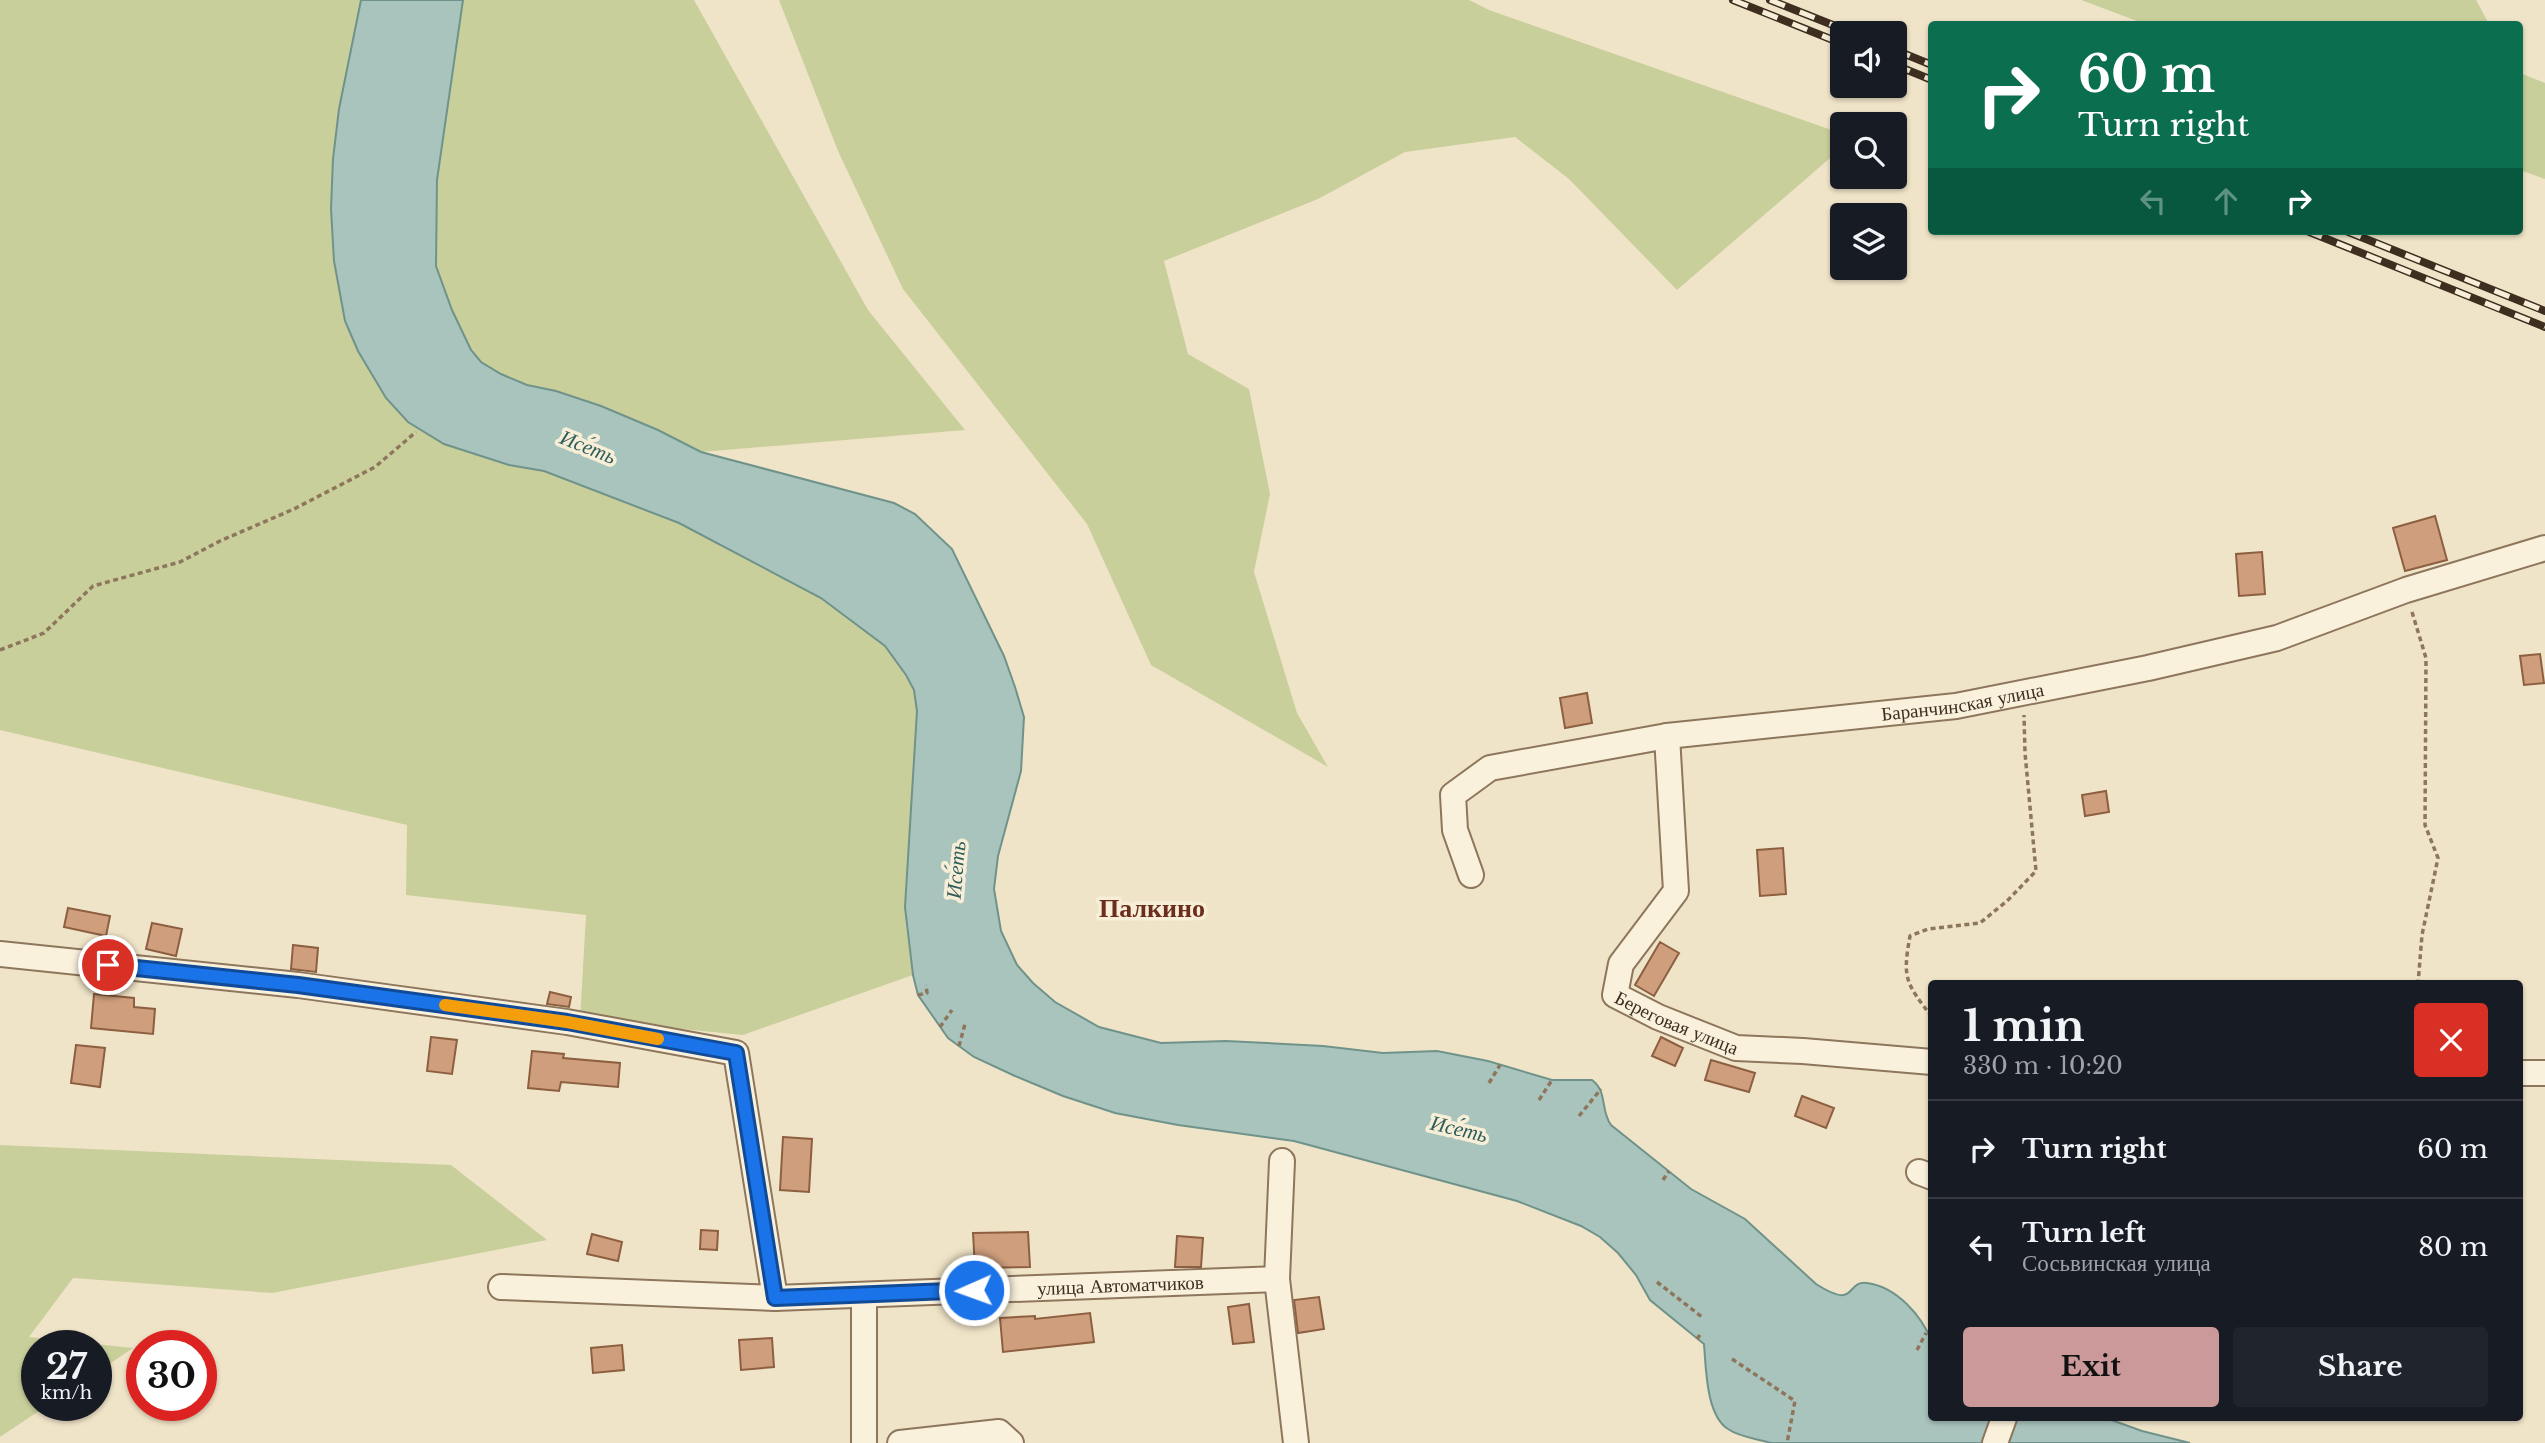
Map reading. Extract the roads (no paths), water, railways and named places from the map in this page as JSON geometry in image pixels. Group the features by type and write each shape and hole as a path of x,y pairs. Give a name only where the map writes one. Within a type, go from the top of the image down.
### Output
{"street":[{"name":"Баранчинская улица","path":"1471,875 1455,830 1453,795 1490,768 1667,736 1956,706 2148,668 2277,638 2406,590 2545,548"},
{"name":"Береговая улица","path":"1667,736 1676,891 1620,964 1615,995 1658,1017 1736,1048 1928,1062"},
{"path":"0,954 298,985 567,1022 736,1053 775,1298"},
{"path":"2523,1073 2545,1073"},
{"path":"1282,1161 1277,1279 1296,1443"},
{"name":"улица Автоматчиков","path":"501,1287 775,1298 1277,1279"},
{"path":"864,1295 864,1443"},
{"path":"1994,1443 2003,1421"},
{"path":"900,1443 999,1432 1011,1443"}],"water":[{"name":"Исе́ть","path":"361,0 463,0 437,180 436,266 452,310 471,350 481,362 527,385 556,391 601,406 701,452 894,503 915,514 952,549 1004,656 1024,717 1021,771 998,856 994,889 1001,931 1017,965 1055,1002 1099,1027 1161,1043 1226,1041 1323,1046 1383,1053 1437,1051 1488,1061 1552,1080 1592,1080 1600,1090 1611,1125 1691,1189 1745,1219 1816,1284 1829,1292 1845,1295 1860,1283 1867,1283 1888,1290 1907,1304 1928,1332 1928,1421 2114,1421 2190,1443 1771,1443 1743,1436 1728,1429 1715,1413 1708,1390 1704,1344 1650,1300 1636,1275 1618,1253 1600,1237 1581,1226 1517,1201 1294,1141 1178,1125 1115,1113 1063,1096 974,1057 948,1038 918,995 913,975 905,907 917,711 914,690 906,675 885,646 821,598 679,523 544,471 509,465 444,444 408,422 386,398 358,351 345,321 334,261 331,209 339,109"}],"railway":[{"path":"1733,0 1830,39"},
{"path":"1770,0 1830,24"},
{"path":"1907,55 1928,63"},
{"path":"1907,70 1928,78"},
{"path":"2317,235 2545,327"},
{"path":"2356,235 2545,311"}],"district":[{"name":"Палкино","path":"1152,908"}]}
